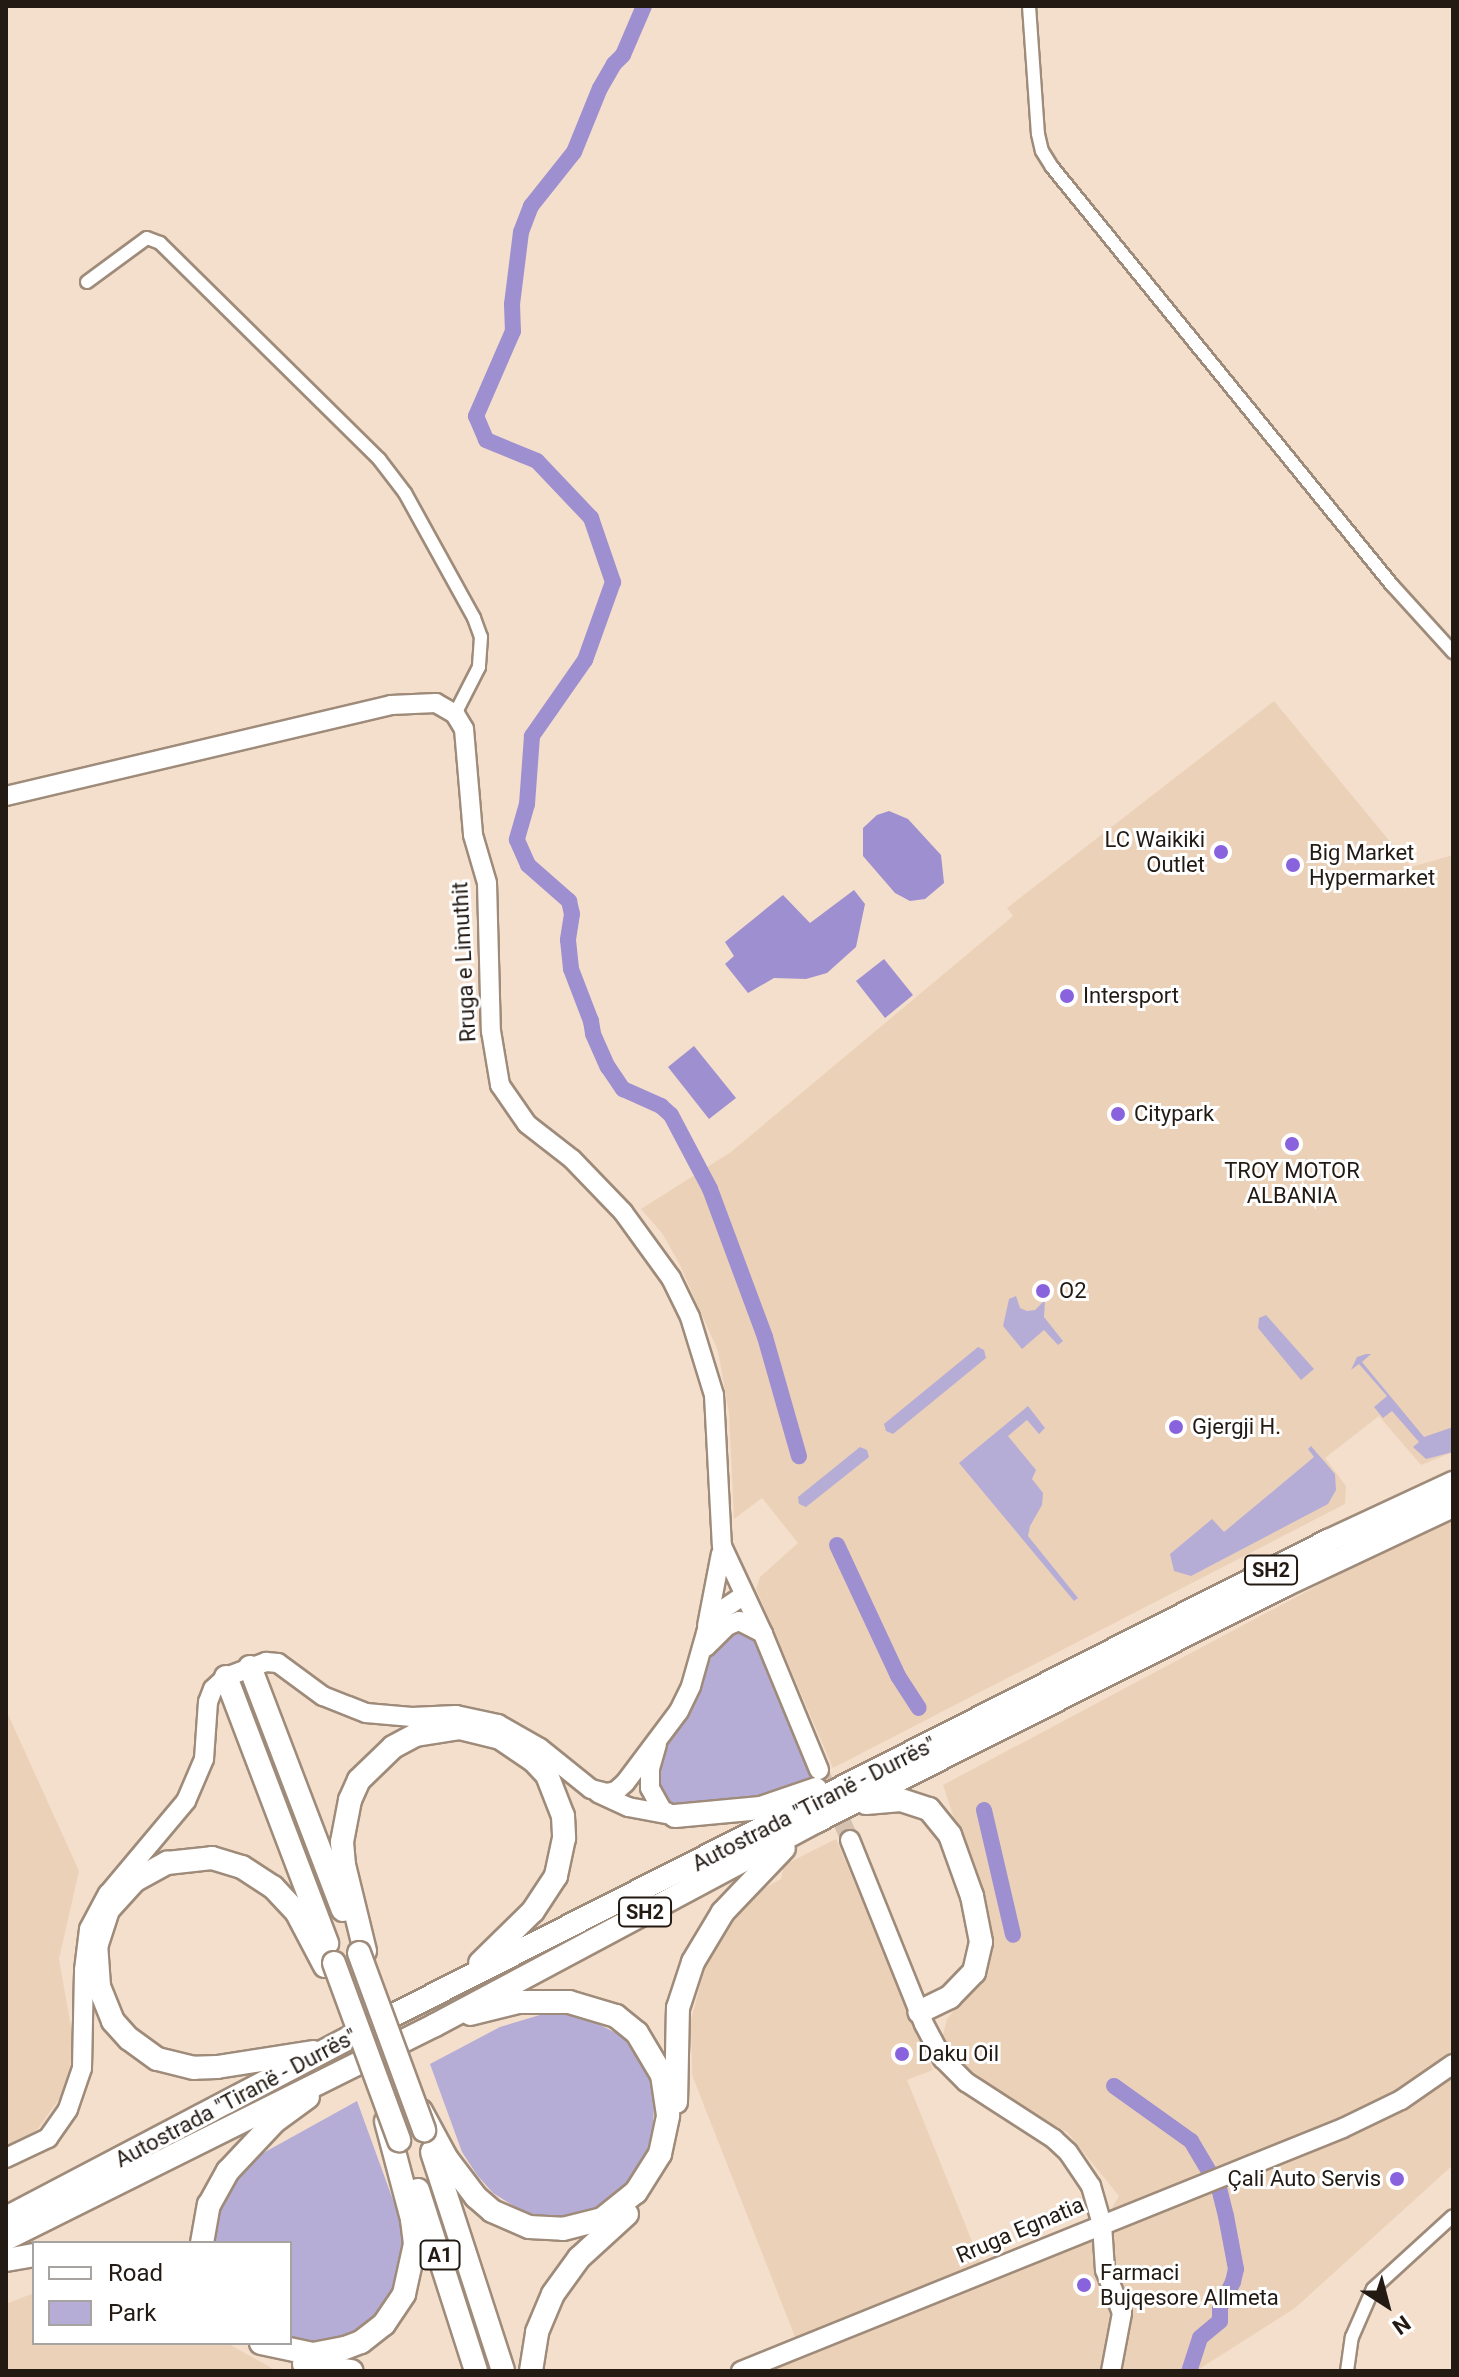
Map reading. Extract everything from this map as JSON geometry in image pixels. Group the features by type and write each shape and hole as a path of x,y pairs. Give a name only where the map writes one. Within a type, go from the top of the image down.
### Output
{"highway":[{"name":"Autostrada \"Tiranë - Durrës\"","path":"6,2218 460,1982 1315,1548 1453,1483"},
{"name":"Autostrada \"Tiranë - Durrës\"","path":"6,2239 435,2025 817,1821 1285,1585 1453,1506"},
{"path":"250,1667 362,1952"},
{"path":"226,1677 330,1964"},
{"path":"362,1952 342,1842 344,1819 359,1780 374,1761 416,1735 440,1729 480,1731 517,1746 547,1775 563,1816 564,1838 556,1876 533,1911 460,1982"},
{"path":"675,1816 761,1808 926,1747"},
{"path":"846,1808 890,1800 916,1803 940,1821 957,1850 980,1931 980,1958 962,1989 919,2012"},
{"path":"531,2371 537,2332 553,2294 579,2258 643,2197 663,2169 676,2118 678,2008 693,1962 723,1912 748,1883 817,1821"},
{"path":"329,2049 217,2067 194,2068 157,2059 129,2039 113,2021 99,1986 96,1947 108,1910 134,1881 167,1863 212,1858 242,1867 273,1887 297,1913 330,1964"},
{"name":"A1","path":"362,1952 398,2059 427,2129 503,2371"},
{"name":"A1","path":"330,1964 373,2069 395,2142 476,2371"},
{"path":"427,2129 461,2180 492,2211 529,2227 563,2229 602,2219 636,2192 660,2154 668,2115 662,2075 651,2053 637,2033 616,2016 592,2006 569,2002 518,2002 435,2025"},
{"path":"202,2241 209,2205 242,2153 274,2122 343,2070"},
{"path":"267,2345 293,2353 330,2353 372,2335 395,2311 410,2280 415,2244 395,2142"},
{"path":"6,2260 32,2255"},
{"path":"251,2345 275,2357 351,2371"}],"main road":[{"path":"6,796 391,705 436,703 455,714"},
{"name":"Rruga e Limuthit","path":"455,714 464,729 473,835 487,883 491,1031 500,1085 527,1124 572,1159 623,1212 671,1278 690,1317 714,1395 722,1546 743,1596"},
{"path":"698,1664 722,1546"},
{"path":"706,1633 719,1612 743,1596 763,1634 819,1770"},
{"path":"591,1789 616,1791 679,1711 707,1645 727,1626 746,1622 763,1634"},
{"path":"6,2158 48,2138 68,2109 82,2068 84,1970 89,1929 108,1894 186,1801 204,1759 208,1702 213,1689 226,1677 266,1662 278,1663 323,1696 366,1713 412,1717 456,1715 498,1724 540,1748 591,1789 628,1807 675,1816"},
{"path":"665,1729 654,1749 650,1788 662,1810 675,1816"},
{"name":"Rruga Egnatia","path":"741,2371 1102,2224 1091,2186 1068,2152 1042,2129 952,2070 934,2045 850,1840"},
{"path":"1111,2371 1122,2313 1105,2270 1102,2224 1374,2114 1453,2064"}],"street":[{"path":"1029,6 1038,134 1042,151 1052,167 1392,585 1453,652"},
{"path":"87,282 147,238 160,243 379,459 405,493 474,618 481,637 479,667 455,714"},
{"path":"1347,2371 1352,2337 1373,2289 1453,2216"}],"shaded area":[{"name":"Citypark","path":"1274,701 1411,867 1453,855 1453,1452 1421,1465 1379,1416 1325,1458 1346,1486 1345,1504 833,1768 756,1589 760,1577 798,1543 762,1498 734,1519 729,1413 718,1351 679,1263 662,1233 641,1209 731,1152 1013,916 1007,908"},
{"path":"889,811 908,819 941,855 944,883 925,899 910,901 895,893 863,856 863,828 877,815"},
{"path":"854,890 865,904 856,947 827,973 806,979 774,978 748,993 725,964 734,956 725,942 783,895 810,923"},
{"path":"884,959 913,995 885,1018 856,981"},
{"path":"694,1046 736,1098 709,1119 668,1067"},
{"path":"1453,1520 1453,2165 1295,2308 1196,2371 740,2371 799,2347 692,2075 691,2020 705,1967 723,1932 751,1895 781,1879 784,1865 836,1839 933,2070 907,2080 984,2271 1102,2224 1119,2196 1067,2132 982,2085 953,2060 943,2035 947,2019 974,1985 968,1861 943,1785 1390,1547"},
{"path":"6,1710 79,1871 59,1959 74,2044 66,2089 37,2130 6,2147"},
{"path":"32,2294 32,2345 231,2345 277,2371 6,2371 6,2304"}],"green space":[{"path":"1016,1296 1020,1308 1027,1311 1035,1310 1045,1300 1044,1317 1063,1341 1058,1345 1044,1330 1022,1349 1003,1326 1009,1299"},
{"path":"1266,1315 1314,1369 1301,1380 1258,1328 1259,1318"},
{"path":"978,1347 984,1350 986,1358 893,1434 886,1431 884,1424"},
{"path":"1371,1354 1362,1362 1424,1437 1453,1427 1453,1452 1426,1459 1413,1447 1419,1442 1392,1411 1383,1418 1374,1407 1387,1396 1359,1364 1351,1370 1357,1357"},
{"path":"1028,1406 1045,1428 1039,1434 1027,1420 1008,1436 1036,1470 1032,1479 1043,1493 1042,1505 1028,1536 1078,1598 1074,1601 959,1463"},
{"path":"1311,1446 1335,1474 1336,1490 1328,1504 1191,1576 1174,1571 1170,1554 1212,1519 1224,1532 1314,1457 1308,1449"},
{"path":"860,1447 867,1450 869,1457 806,1507 799,1504 798,1497"},
{"path":"733,1631 750,1634 755,1640 812,1779 750,1801 669,1805 656,1784 664,1745 698,1694 715,1646"},
{"path":"550,2012 586,2018 622,2036 646,2069 655,2093 652,2141 630,2183 609,2202 587,2214 563,2218 538,2216 517,2208 493,2193 477,2175 462,2152 430,2064 500,2027"},
{"path":"357,2101 401,2222 404,2250 400,2276 390,2301 373,2321 353,2335 331,2342 292,2341 292,2241 213,2241 220,2204 242,2170 265,2152"}],"waterway":[{"path":"644,6 623,55 600,88 574,152 531,206 521,232 512,304 513,331 476,416 486,440 537,461 591,518 613,582 585,660 532,736 527,804 517,840 528,865 569,901 572,914 568,940 571,969 608,1067 623,1089 661,1106 671,1115 710,1189 765,1337 799,1456"},
{"path":"837,1545 898,1676 919,1708"},
{"path":"984,1810 1013,1935"},
{"path":"1114,2086 1191,2141 1219,2188 1236,2269 1220,2307 1220,2321 1200,2338 1189,2371"}],"tunnel":[{"path":"819,1770 850,1840"}],"place":[{"name":"LC Waikiki Outlet","path":"1221,852"},
{"name":"Big Market Hypermarket","path":"1293,865"},
{"name":"Intersport","path":"1067,996"},
{"name":"Citypark","path":"1118,1114"},
{"name":"TROY MOTOR ALBANIA","path":"1292,1144"},
{"name":"O2","path":"1043,1291"},
{"name":"Gjergji H.","path":"1176,1427"},
{"name":"Daku Oil","path":"902,2054"},
{"name":"Çali Auto Servis","path":"1397,2179"},
{"name":"Farmaci Bujqesore Allmeta","path":"1084,2285"}]}
